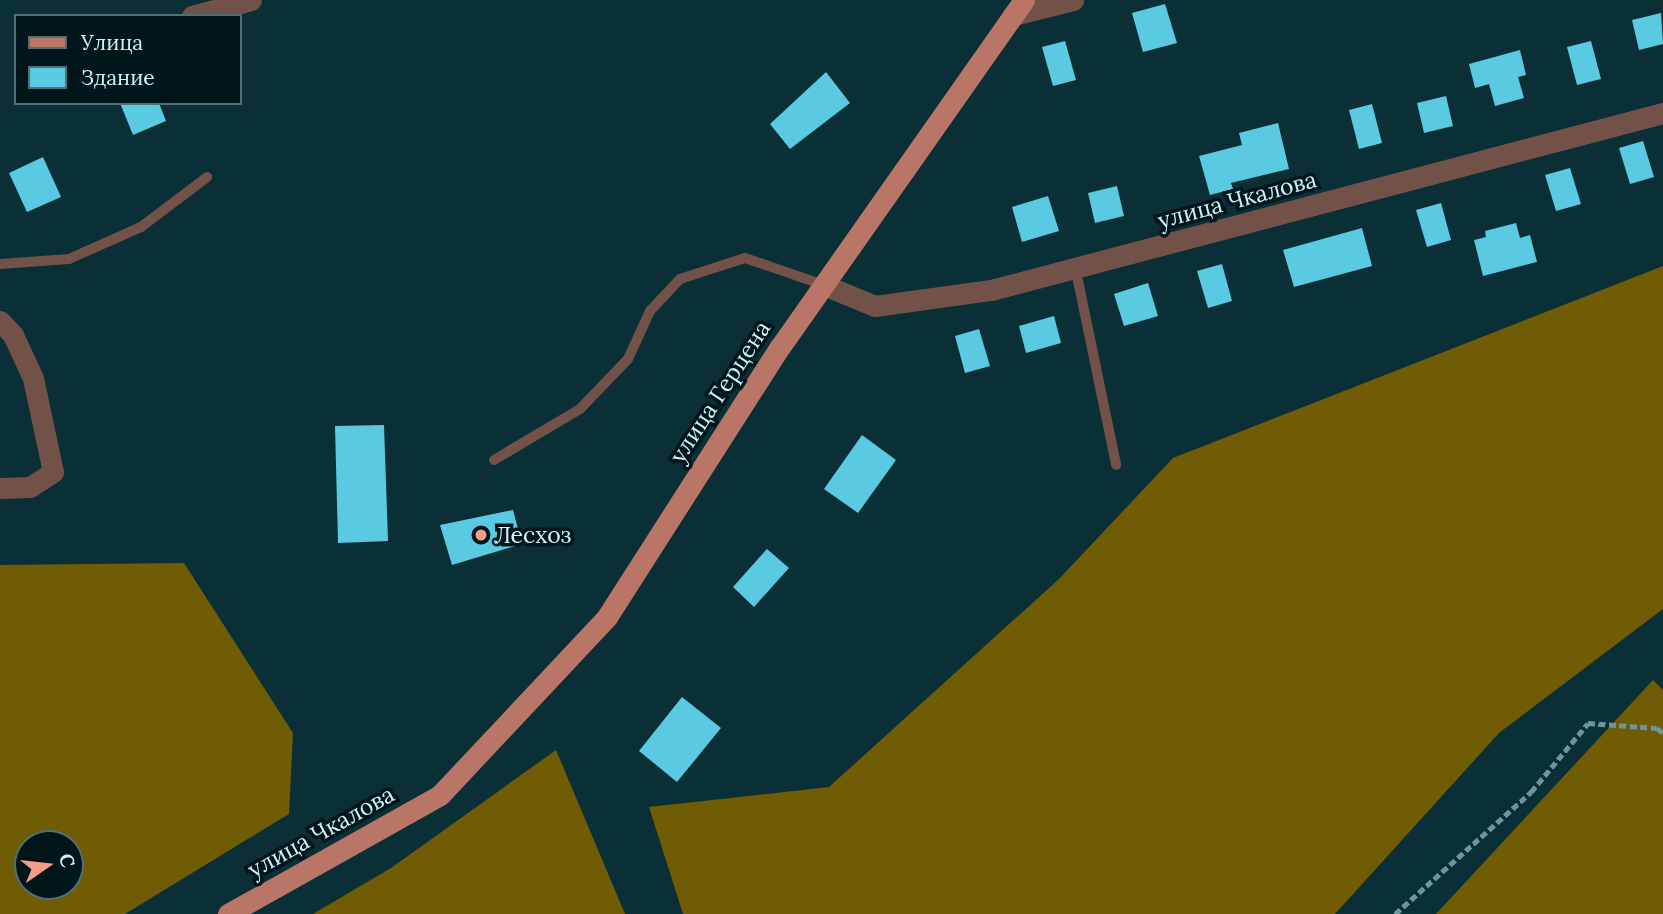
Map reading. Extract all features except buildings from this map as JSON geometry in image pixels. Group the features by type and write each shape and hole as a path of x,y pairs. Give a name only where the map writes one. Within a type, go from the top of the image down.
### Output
{"main road":[{"name":"улица Герцена","path":"440,795 607,617 824,285 1018,7"},
{"name":"улица Чкалова","path":"228,914 440,795"}],"street":[{"path":"199,14 251,0"},
{"path":"1018,7 1073,0"},
{"name":"улица Чкалова","path":"824,285 875,306 991,290 1076,271 1663,113"},
{"path":"0,321 13,335 33,379 53,471 30,487 0,488"}],"lane":[{"path":"0,264 69,260 141,227 207,177"},
{"path":"494,460 580,409 628,359 650,311 680,279 745,258 824,285"},
{"path":"1076,271 1116,465"}],"path":[{"path":"1395,914 1531,792 1588,723 1657,727 1663,733"}],"shaded area":[{"path":"1663,266 1663,609 1499,733 1335,914 683,914 649,807 829,787 1059,579 1173,458"},
{"path":"184,563 293,733 289,814 125,914 0,914 0,565"},
{"path":"1653,680 1663,690 1663,914 1436,914"},
{"path":"556,750 625,914 313,914 391,868"}],"place":[{"name":"Лесхоз","path":"481,535"}]}
